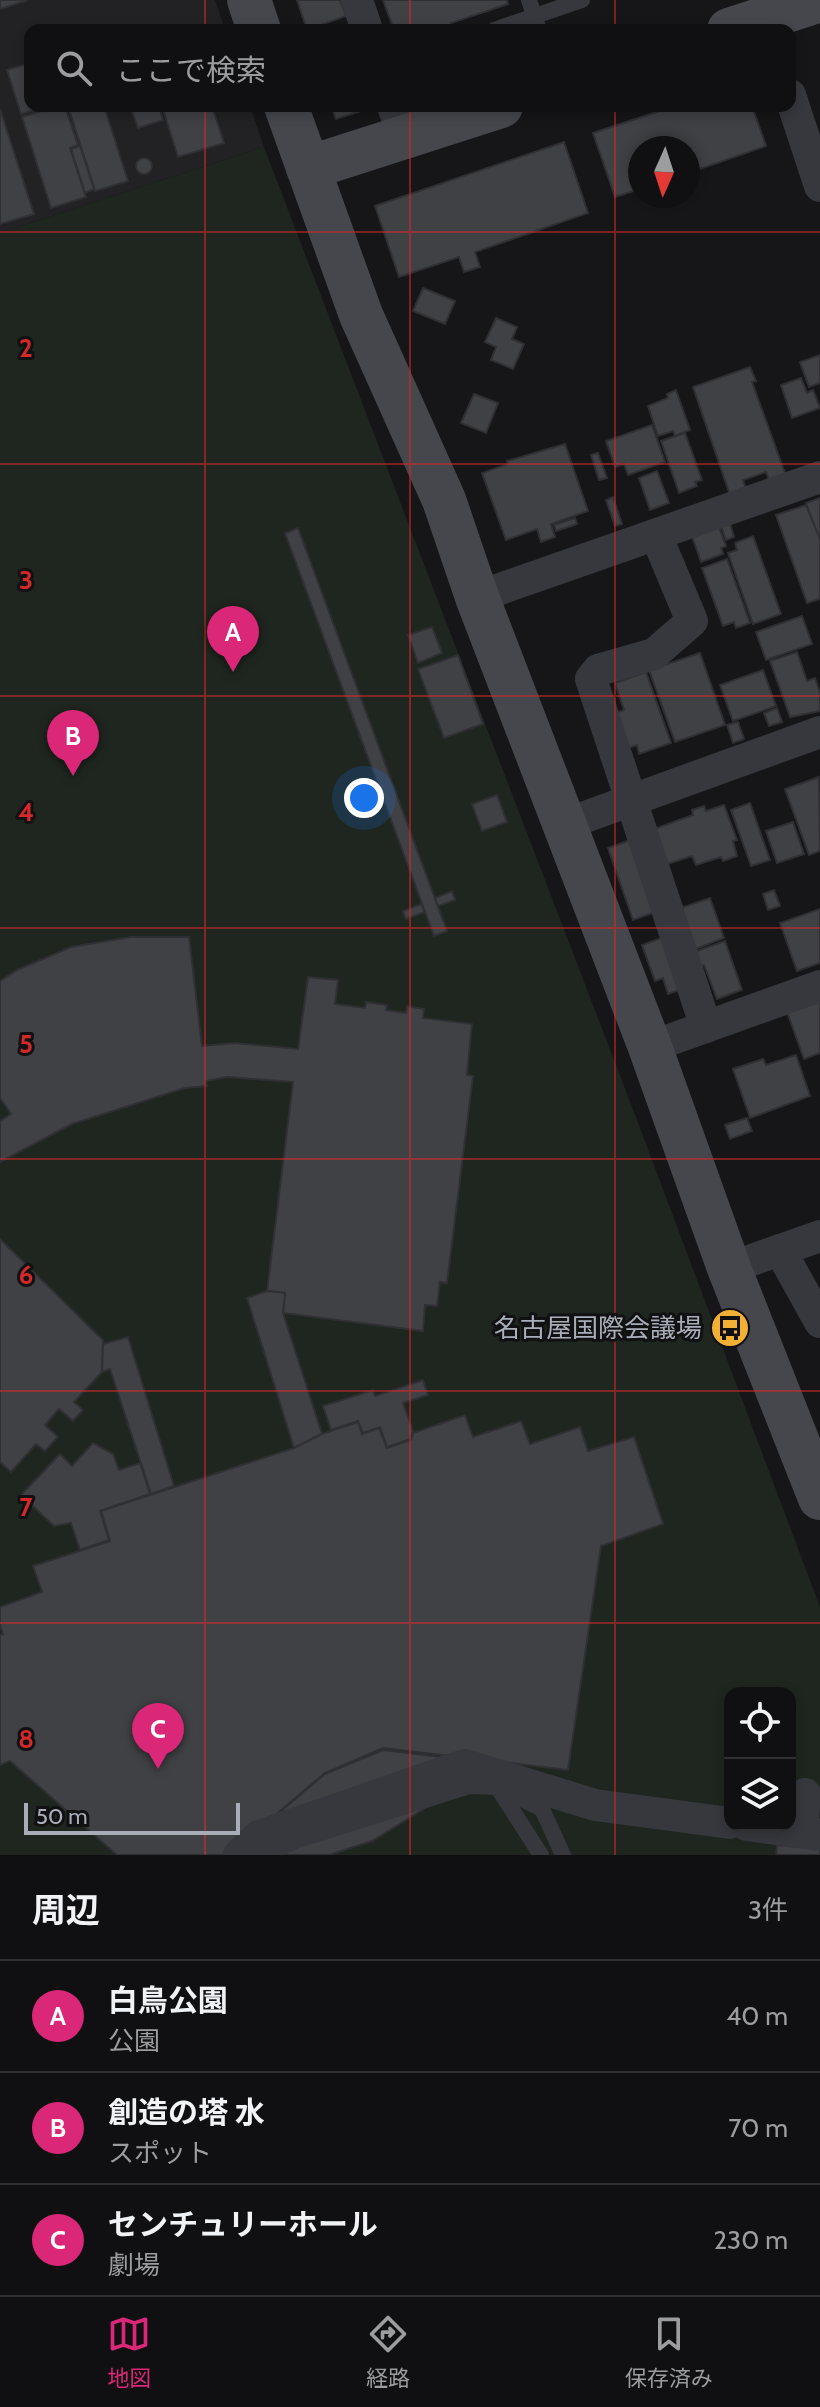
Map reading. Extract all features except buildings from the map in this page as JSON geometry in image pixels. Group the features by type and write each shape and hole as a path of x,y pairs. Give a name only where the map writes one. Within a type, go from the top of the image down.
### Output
{"street":[{"path":"249,0 257,24"},
{"path":"357,0 365,24"},
{"path":"753,20 820,0"},
{"path":"288,112 361,315 450,515 477,597 650,1047 729,1268 819,1490"},
{"path":"308,168 398,122 462,112"},
{"path":"796,112 820,186"},
{"path":"477,597 820,477"},
{"path":"656,535 692,621 654,654 598,670 591,679 706,1027"},
{"path":"563,825 820,732"},
{"path":"650,1047 820,986"},
{"path":"729,1268 820,1236"},
{"path":"780,1250 820,1322"},
{"path":"261,1854 259,1836 465,1765 595,1805 724,1822"},
{"path":"805,1794 811,1833"}],"lane":[{"path":"510,24 582,0"},
{"path":"261,1854 469,1786 497,1787 542,1809 563,1855"},
{"path":"497,1787 541,1855"}],"shaded area":[{"path":"0,0 215,0 223,24 24,24 24,112 252,112 264,147 0,233"},
{"path":"264,147 820,1607 820,1855 0,1855 0,233"}],"place":[{"name":"白鳥公園","path":"233,672"},
{"name":"創造の塔 水","path":"73,776"},
{"name":"名古屋国際会議場","path":"730,1328"},
{"name":"センチュリーホール","path":"158,1769"}]}
